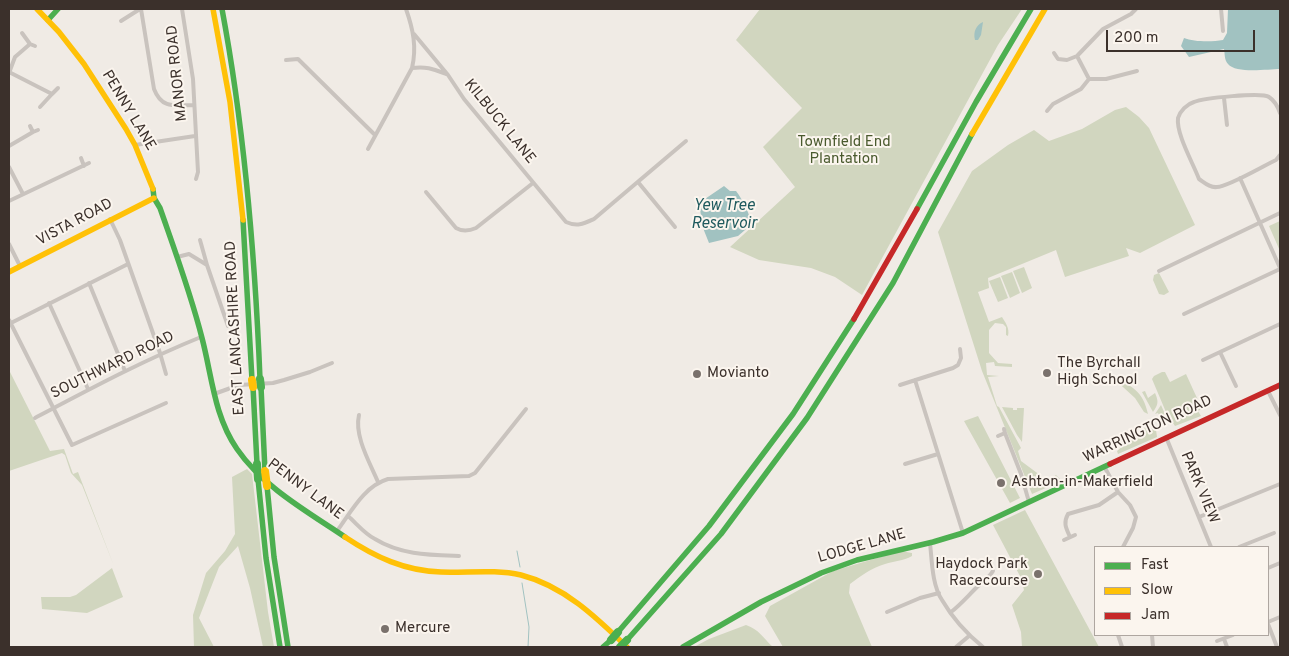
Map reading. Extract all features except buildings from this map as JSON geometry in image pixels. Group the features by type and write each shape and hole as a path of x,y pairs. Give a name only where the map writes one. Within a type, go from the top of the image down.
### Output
{"main road":[{"name":"PENNY LANE","path":"37,9 84,64 135,145 152,185 154,198 160,208 177,258 201,337 222,423 249,464 271,484 376,556 404,567 423,571 500,572 545,583 563,592 627,643"},
{"path":"48,20 58,9"},
{"name":"EAST LANCASHIRE ROAD","path":"213,9 227,79 244,210 256,383 266,486 274,557 288,647"},
{"name":"EAST LANCASHIRE ROAD","path":"222,9 241,117 252,215 257,464 266,558 280,647"},
{"path":"603,647 709,526 788,422 868,296 976,102 1031,9"},
{"path":"620,647 627,643 721,534 807,418 893,283 984,109 1045,9"},
{"name":"VISTA ROAD","path":"9,272 154,198"},
{"name":"WARRINGTON ROAD","path":"1028,502 1280,385"},
{"name":"LODGE LANE","path":"683,647 753,606 810,577 857,560 930,543 963,533 1028,502"}],"street":[{"path":"121,21 140,9 157,97 164,103 172,106 194,105"},
{"name":"MANOR ROAD","path":"182,9 191,65 198,172 196,179"},
{"name":"KILBUCK LANE","path":"368,149 412,68 415,56 414,34 406,9"},
{"path":"1054,53 1058,59 1067,60 1077,56 1102,28 1131,14 1136,9"},
{"path":"1221,9 1224,31"},
{"path":"22,33 30,44 35,46"},
{"name":"KILBUCK LANE","path":"414,34 448,75 464,99 566,222 574,226 582,225 594,219 686,141"},
{"path":"30,44 15,57 9,72 52,94"},
{"path":"1077,56 1088,79"},
{"path":"286,60 298,59 375,135"},
{"name":"KILBUCK LANE","path":"412,68 431,67 448,75"},
{"path":"1088,79 1106,80 1137,71"},
{"path":"1047,111 1053,104 1081,89 1088,79"},
{"path":"40,107 58,88"},
{"path":"1280,112 1269,96 1259,94 1194,101 1185,107 1179,115 1178,125 1199,179 1207,185 1217,187 1240,178 1276,160 1280,155"},
{"path":"1224,98 1227,126"},
{"path":"30,126 33,132"},
{"path":"9,146 38,130"},
{"name":"MANOR ROAD","path":"135,145 196,136"},
{"path":"81,158 84,166"},
{"path":"9,201 89,164"},
{"path":"9,167 23,194"},
{"path":"1184,314 1280,268 1240,178"},
{"path":"638,182 675,227"},
{"name":"KILBUCK LANE","path":"426,192 456,228 463,231 476,228 534,183"},
{"path":"1160,271 1280,213"},
{"path":"110,219 120,240 166,374"},
{"path":"200,240 228,326"},
{"path":"9,244 20,266"},
{"path":"177,258 189,254 207,265"},
{"path":"128,264 9,322 72,445 166,403"},
{"path":"89,283 125,371"},
{"path":"50,302 88,389"},
{"path":"1203,360 1280,324"},
{"name":"SOUTHWARD ROAD","path":"36,418 88,389 160,353 201,337"},
{"path":"900,385 956,367 962,358 960,349"},
{"path":"1220,352 1236,386"},
{"path":"214,394 239,385 272,383 284,380 332,363"},
{"path":"915,380 963,533"},
{"path":"1268,391 1280,414"},
{"path":"337,531 369,488 378,482 388,479 469,476 476,473 526,409"},
{"path":"359,415 357,422 362,442 378,482"},
{"path":"998,436 1004,431 1021,474 1028,502"},
{"name":"PARK VIEW","path":"1166,437 1211,546"},
{"path":"905,464 938,454"},
{"path":"1104,466 1118,492 1134,510 1136,517 1134,528 1125,546"},
{"path":"1198,517 1280,484"},
{"path":"1070,537 1064,521 1068,514 1099,505 1118,492"},
{"path":"348,516 373,538 398,550 417,554 459,556"},
{"path":"1242,546 1274,533"},
{"path":"1064,540 1076,534"},
{"path":"930,543 938,593 969,636 983,647"},
{"path":"452,556 452,562"},
{"path":"951,612 988,579 993,571"},
{"path":"887,612 920,598 938,593"},
{"path":"1269,626 1277,647"},
{"path":"956,647 969,636"},
{"path":"1217,641 1231,636"},
{"path":"1224,639 1227,647"}],"green space":[{"name":"Townfield End Plantation","path":"760,9 1022,9 998,45 862,295 835,277 811,268 759,260 730,247 795,187 763,147 802,108 736,40"},
{"path":"1126,107 1149,128 1195,225 1140,253 1126,248 1129,256 1065,277 1056,250 988,278 989,288 978,292 989,322 1002,317 1008,328 1008,336 1006,335 1006,327 1003,324 995,323 989,330 989,353 998,363 1012,364 1012,367 995,366 994,362 986,363 987,375 999,376 988,377 997,406 1021,448 1018,451 1021,461 1048,481 1056,475 1060,479 1032,494 982,371 938,232 972,171 1008,145 1034,130 1049,141 1082,129 1115,110"},
{"path":"1280,221 1280,251 1269,226"},
{"path":"1024,267 1032,288 1022,293 1013,271"},
{"path":"1012,272 1020,293 1010,298 1001,276"},
{"path":"1159,273 1169,292 1164,295 1159,294 1153,280 1154,275"},
{"path":"1000,277 1008,298 998,302 989,281"},
{"path":"9,370 50,451 64,449 73,474 78,472 114,566 82,485 71,473 65,455 62,453 9,471"},
{"path":"1165,372 1170,382 1186,374 1202,409 1198,411 1201,416 1175,426 1173,423 1171,424 1152,379"},
{"path":"1112,377 1136,390 1146,406 1148,414 1144,412 1135,398"},
{"path":"1145,391 1148,398 1155,393 1157,403 1153,412 1142,392"},
{"path":"1161,405 1168,421 1165,427 1158,413 1155,414"},
{"path":"1002,407 1013,408 1013,410 1024,408 1022,442 1017,435"},
{"path":"978,416 1020,498 1010,503 964,421"},
{"path":"1148,425 1156,430 1157,437 1118,454 1117,451"},
{"path":"247,469 252,474 268,612 274,647 263,647 250,588 238,546 219,567 199,618 214,647 194,647 193,615 206,573 225,551 235,534 232,477"},
{"name":"Haydock Park Racecourse","path":"1025,510 1099,647 1022,647 1021,632 1012,605 1024,590 1021,578 993,525"},
{"path":"901,551 912,553 912,556 866,572 850,584 849,593 872,647 783,647 765,616 770,606 833,571"},
{"path":"112,568 123,597 87,613 42,609 41,597 70,597 76,595"},
{"path":"746,625 758,632 773,647 694,647 709,639"}],"water":[{"path":"1228,9 1280,9 1280,69 1245,70 1232,67 1226,61 1224,49 1189,57 1181,46 1184,38 1203,41 1223,40 1227,33"},
{"path":"983,22 981,35 978,40 975,40 974,34 976,29"},
{"name":"Yew Tree Reservoir","path":"724,186 730,191 736,191 746,207 752,224 738,236 709,243 703,228 699,203"}],"waterway":[{"path":"517,551 520,567"},
{"path":"522,583 529,627 528,647"}],"traffic: fast":[{"path":"48,20 58,9"},
{"path":"222,9 237,101 248,194 260,379"},
{"path":"917,209 976,102 1031,9"},
{"path":"627,640 721,534 807,418 893,283 972,134"},
{"path":"153,189 154,198 160,208 193,305 218,409 229,436 248,463 273,487 345,537"},
{"path":"243,220 252,380"},
{"path":"618,632 709,526 793,414 854,319"},
{"path":"260,379 261,387"},
{"path":"253,387 257,464"},
{"path":"261,387 265,471"},
{"path":"257,464 258,479"},
{"path":"683,647 761,602 821,573 857,560 963,533 1110,464"},
{"path":"258,479 266,558 280,647"},
{"path":"267,486 274,557 288,647"},
{"path":"611,640 618,632"},
{"path":"603,647 611,640"},
{"path":"620,647 627,640"}],"traffic: slow":[{"path":"37,9 59,32 84,64 126,129 135,145 153,189"},
{"path":"213,9 230,102 243,220"},
{"path":"972,134 1045,9"},
{"path":"9,272 154,198"},
{"path":"252,380 253,387"},
{"path":"265,471 267,486"},
{"path":"345,537 379,557 415,569 441,572 501,572 537,580 578,604 627,647"}],"traffic: jam":[{"path":"854,319 917,209"},
{"path":"1110,464 1280,385"}],"place":[{"name":"The Byrchall High School","path":"1047,373"},
{"name":"Movianto","path":"697,374"},
{"name":"Ashton-in-Makerfield","path":"1001,483"},
{"name":"Haydock Park Racecourse","path":"1038,574"},
{"name":"Mercure","path":"385,629"}]}
